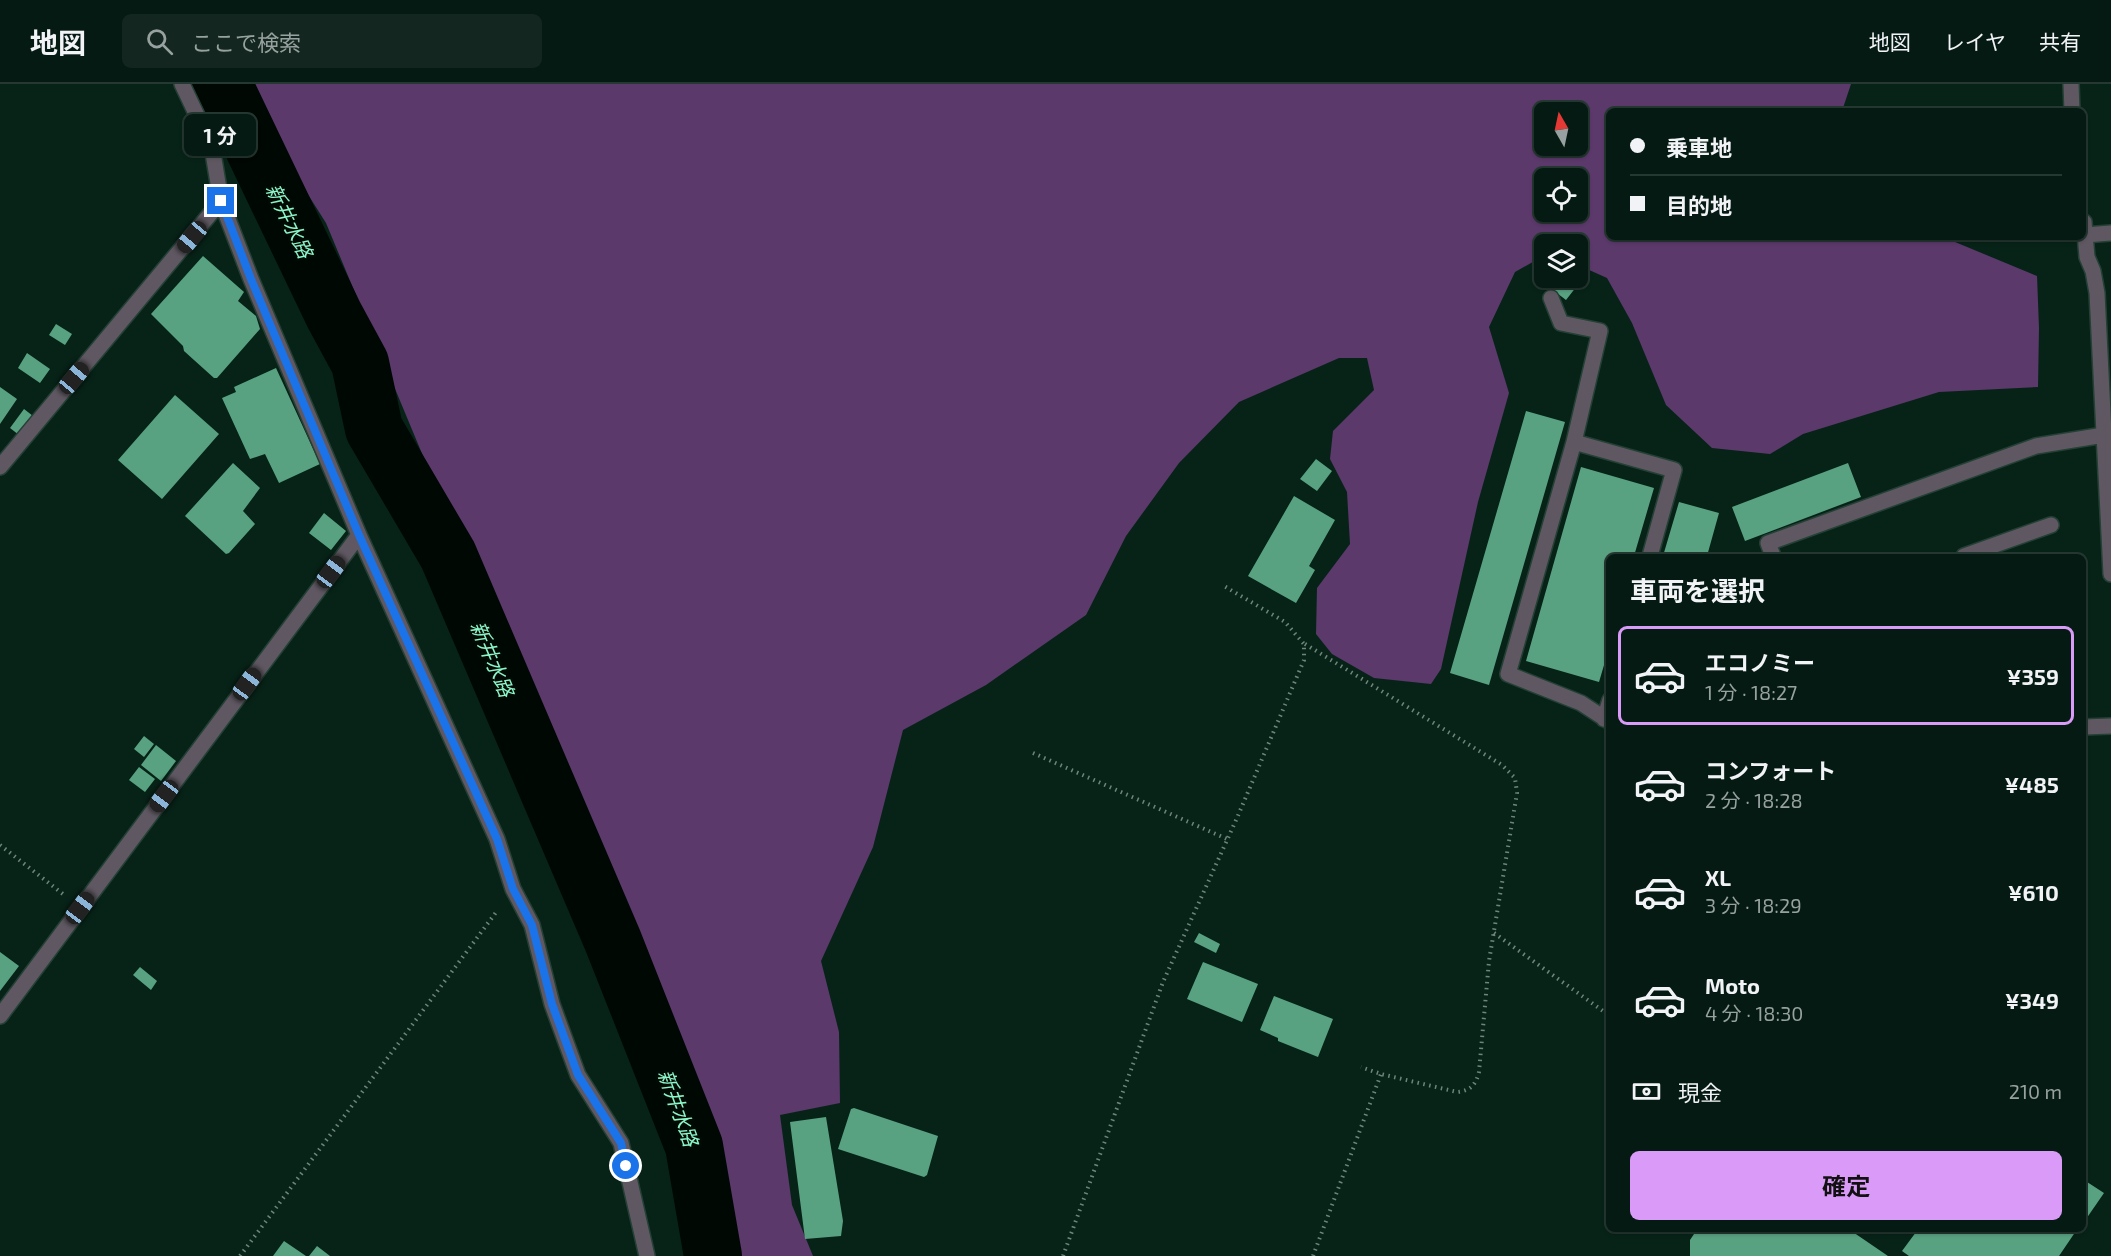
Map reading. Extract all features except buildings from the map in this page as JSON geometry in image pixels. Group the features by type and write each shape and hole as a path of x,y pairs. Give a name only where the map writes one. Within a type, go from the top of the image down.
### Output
{"street":[{"path":"182,84 212,147 221,201 251,279 359,535 497,839 513,889 532,925 552,1004 578,1075 621,1143 647,1256"},
{"path":"2071,84 2072,108"},
{"path":"0,467 221,201"},
{"path":"2086,228 2111,233"},
{"path":"2085,240 2087,257 2093,271 2097,293 2111,574"},
{"path":"1551,298 1561,323 1600,331 1574,442 1508,674 1581,703 1606,719"},
{"path":"1772,554 1768,543 2036,446 2104,435"},
{"path":"1574,442 1674,470 1651,554"},
{"path":"1970,554 2050,525"},
{"path":"0,1016 359,535"},
{"path":"2086,727 2111,726"}],"path":[{"path":"1224,586 1286,622 1304,644 1502,765 1515,778 1516,801 1489,961 1476,1084 1465,1092 1457,1092 1361,1067"},
{"path":"1063,1256 1162,982 1304,660 1304,644"},
{"path":"1033,753 1227,839"},
{"path":"0,844 80,908"},
{"path":"240,1256 513,889"},
{"path":"1494,933 1606,1013"},
{"path":"1313,1256 1381,1074"}],"shaded area":[{"path":"238,84 1851,84 1843,108 1606,108 1606,240 1950,240 2037,276 2038,387 1939,392 1803,434 1770,454 1712,448 1666,405 1632,323 1607,278 1588,269 1588,234 1534,234 1534,261 1515,272 1489,327 1509,393 1478,502 1441,669 1431,684 1374,678 1332,654 1316,634 1317,588 1350,544 1347,492 1330,459 1333,431 1374,390 1367,358 1339,358 1239,402 1179,463 1126,536 1086,615 986,685 903,730 873,847 821,961 839,1032 840,1103 780,1115 792,1205 813,1256 690,1256 658,1077 588,914 523,701 453,587 428,468 326,223"}],"waterway":[{"name":"新井水路","path":"221,84 229,96 334,315 360,363 374,429 448,555 613,941 694,1146 713,1256"}],"route":[{"path":"221,201 251,279 359,535 497,839 513,889 532,925 552,1004 578,1075 621,1143 626,1166"}]}
